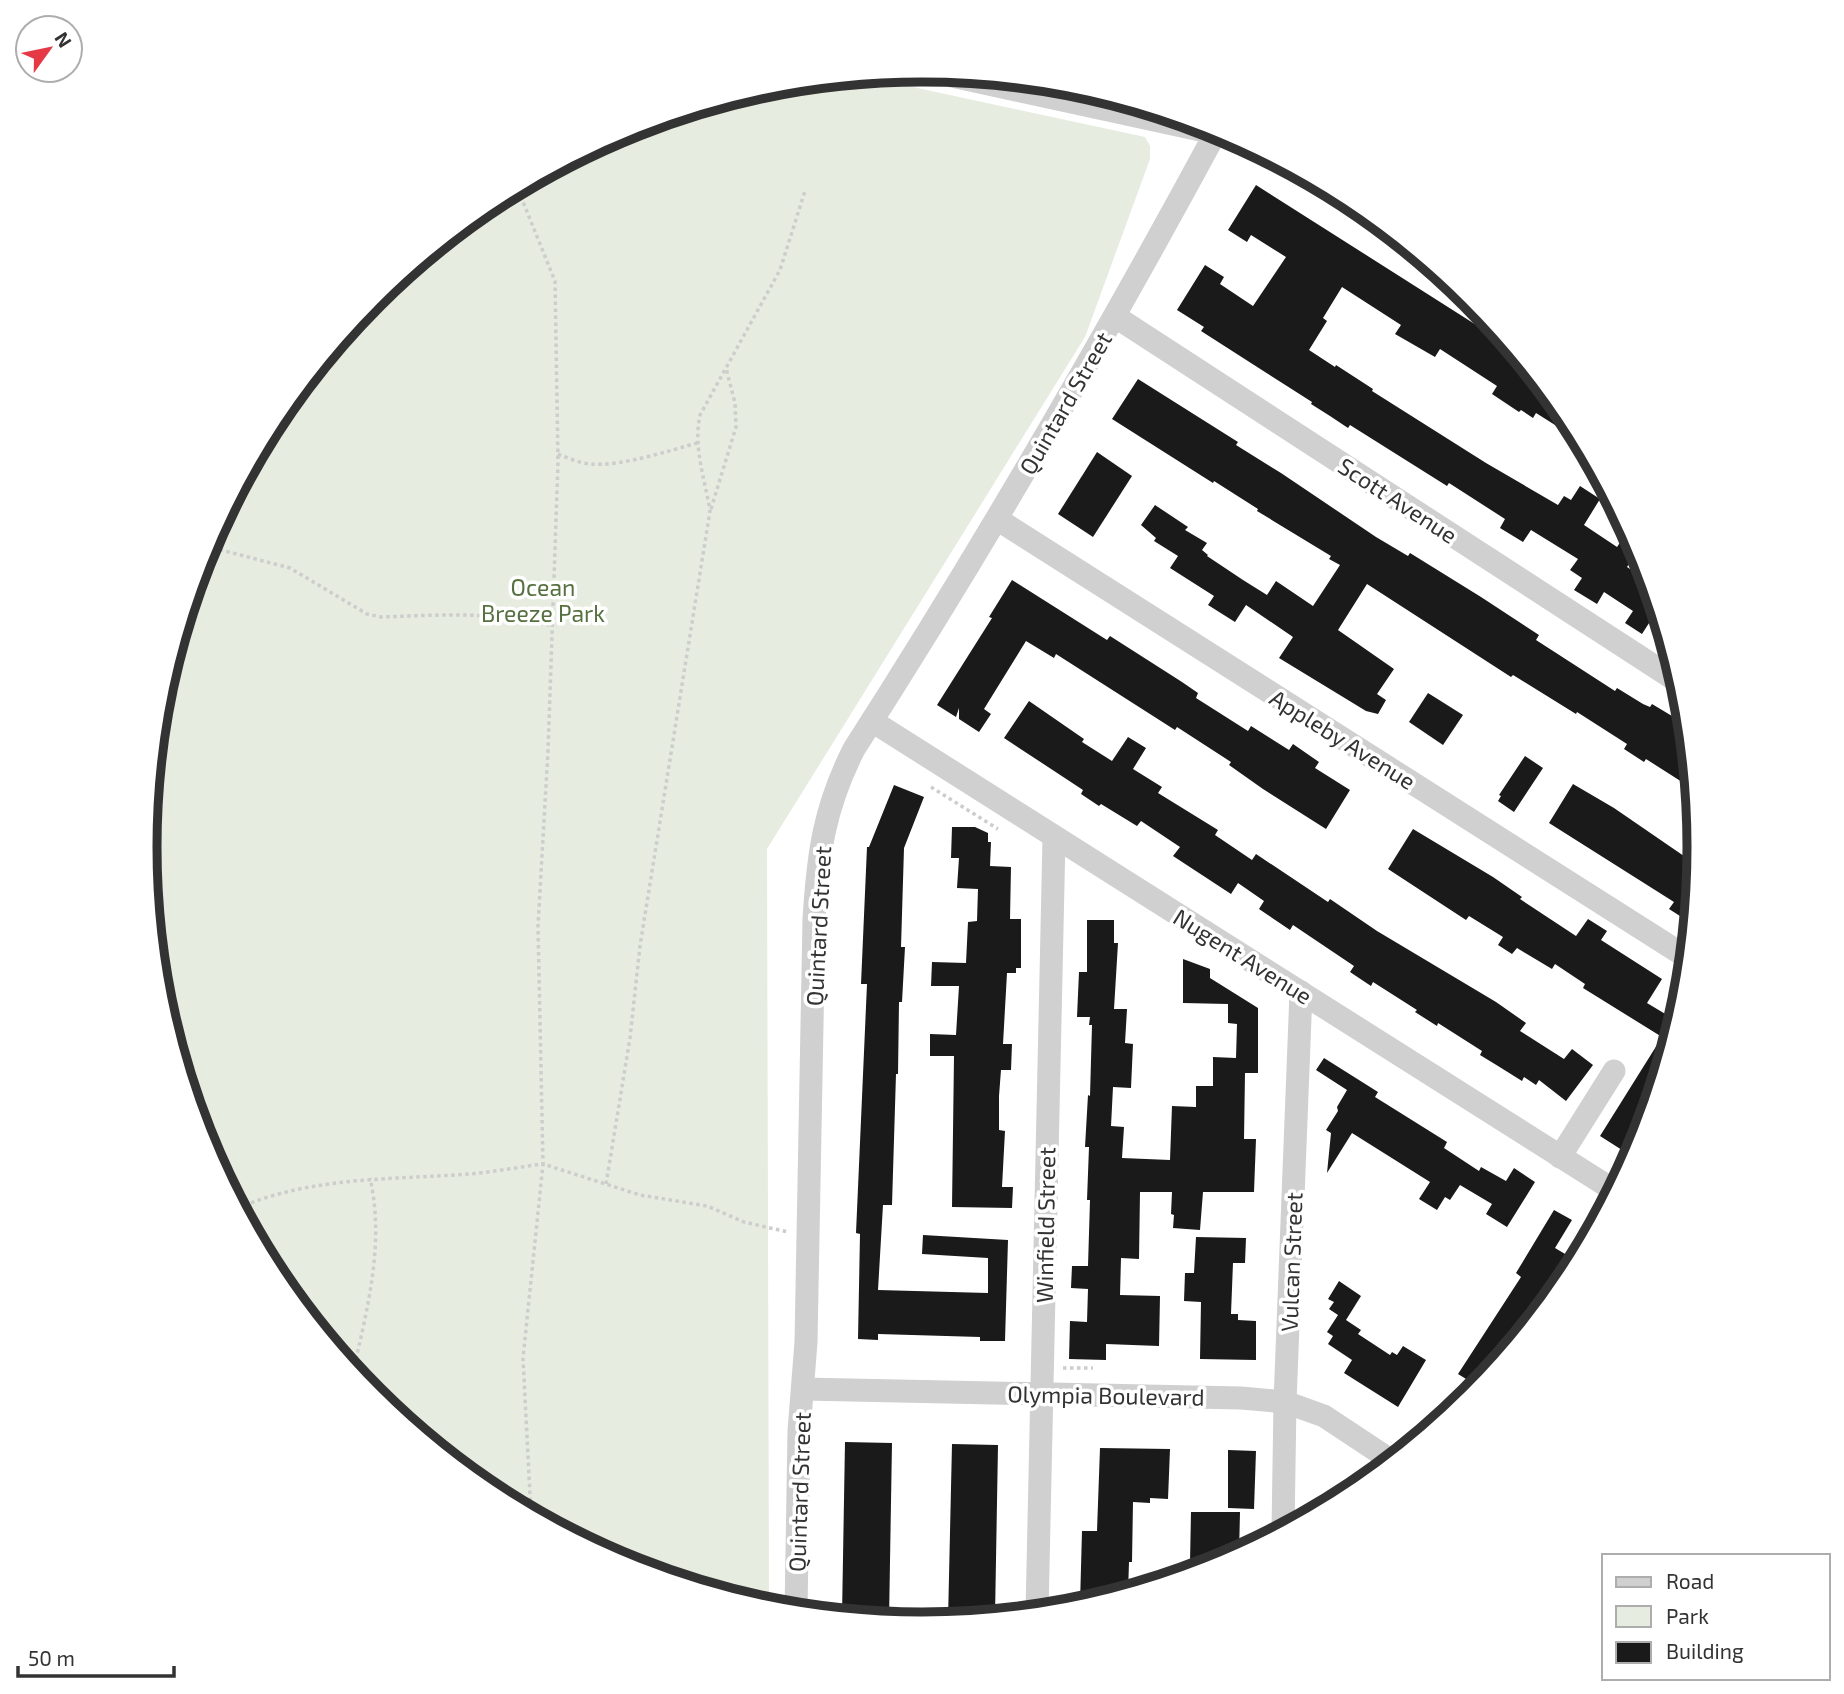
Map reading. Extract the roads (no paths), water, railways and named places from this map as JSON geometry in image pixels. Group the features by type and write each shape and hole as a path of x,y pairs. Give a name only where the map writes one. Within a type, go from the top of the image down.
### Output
{"street":[{"name":"Quintard Street","path":"796,1601 799,1431 806,1342 817,873 822,838 833,795 854,749 997,519 1217,141"},
{"name":"Scott Avenue","path":"1116,317 1667,674"},
{"name":"Appleby Avenue","path":"997,519 1679,952"},
{"name":"Nugent Avenue","path":"872,721 1607,1186"},
{"name":"Winfield Street","path":"1037,1603 1054,838"},
{"name":"Vulcan Street","path":"1283,1520 1285,1402 1301,992"},
{"path":"1560,1157 1614,1071"},
{"name":"Olympia Boulevard","path":"803,1389 1241,1398 1285,1402 1324,1416 1385,1456"}],"park label":[{"name":"Ocean Breeze Park","path":"543,600"}]}
